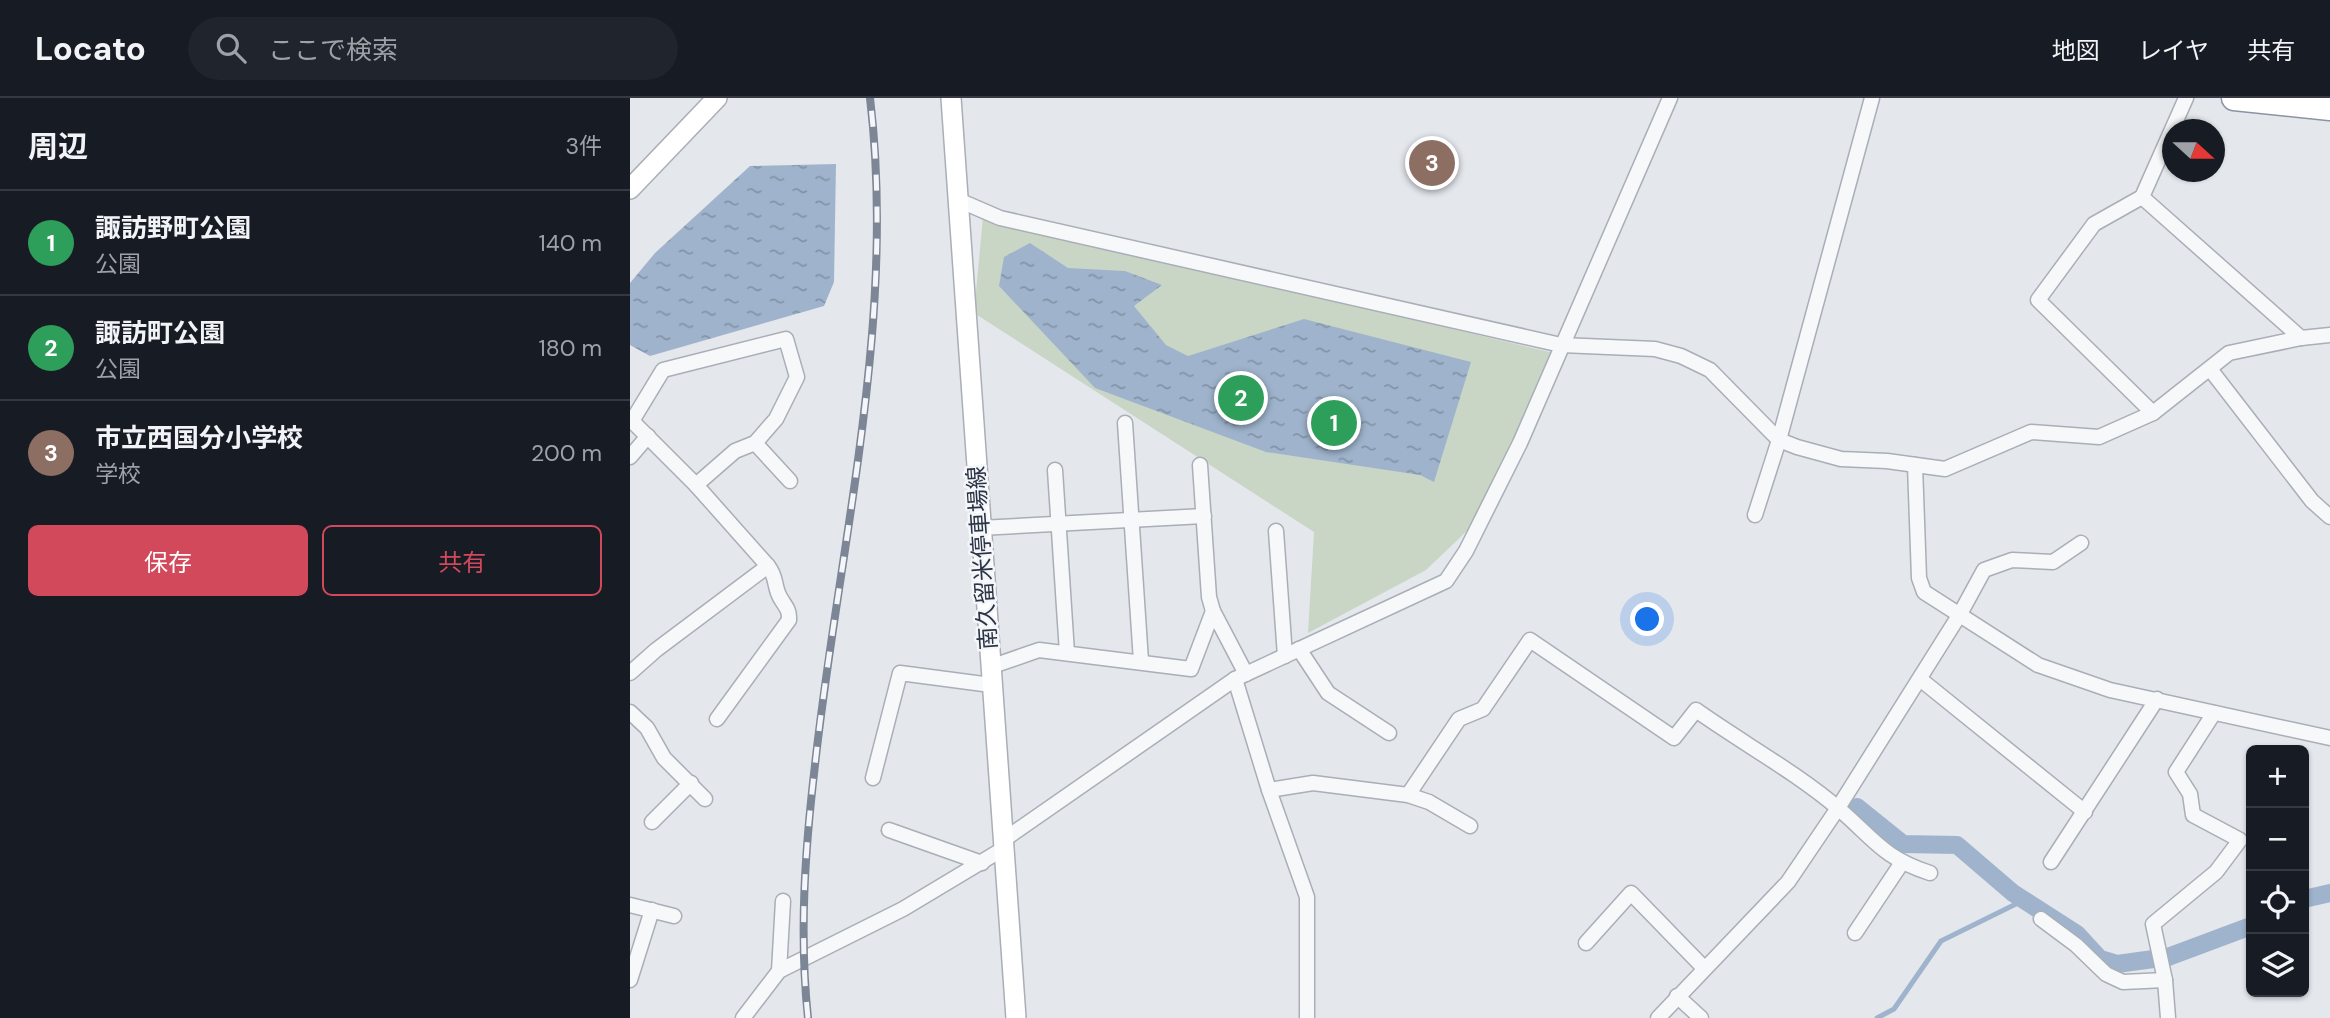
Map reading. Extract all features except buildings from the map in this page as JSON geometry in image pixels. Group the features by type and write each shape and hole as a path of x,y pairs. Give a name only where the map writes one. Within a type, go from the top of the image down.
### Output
{"highway":[{"path":"2234,98 2330,108"}],"main road":[{"path":"630,189 718,98"},
{"name":"南久留米停車場線","path":"951,98 956,199 1016,1018"}],"street":[{"path":"743,1018 779,971 904,909 982,863 1002,845 1241,676 1446,581 1466,551 1492,501 1670,98"},
{"path":"1755,514 1779,440 1872,98"},
{"path":"2153,413 2038,300 2094,224 2141,197 2186,98"},
{"path":"2141,197 2301,338"},
{"path":"956,199 1000,218 1561,345 1655,349 1681,356 1710,370 1779,440 1841,459 1945,468 2031,432 2099,438 2153,413 2229,353 2301,338 2330,335"},
{"path":"696,485 735,451 755,443 776,419 797,377 786,340 663,370 631,420 696,485 768,566 776,576 778,593 790,611 789,620 717,719"},
{"path":"2210,369 2312,501 2330,517"},
{"path":"1125,423 1141,661"},
{"path":"630,457 648,436"},
{"path":"755,443 790,481"},
{"path":"1200,465 1213,611 1241,676 1269,790 1307,897 1307,1018"},
{"path":"1915,465 1919,578 1924,592 2038,665 2110,690 2330,738"},
{"path":"1055,470 1067,653"},
{"path":"980,528 1204,516"},
{"path":"1276,531 1285,656"},
{"path":"1658,1018 1703,967 1788,882 1920,679 1984,570 2012,560 2053,562 2081,543"},
{"path":"630,673 656,650 768,566"},
{"path":"873,778 900,673 991,676 1039,650 1191,669 1213,611"},
{"path":"1408,795 1459,719 1483,709 1530,640 1674,738 1696,710 1838,808 1873,843 1901,864 1930,873"},
{"path":"1299,649 1328,692 1389,733"},
{"path":"1920,679 2085,812"},
{"path":"2051,862 2157,699"},
{"path":"630,712 647,728 664,758 705,799"},
{"path":"2168,1018 2165,980 2153,924 2216,872 2240,840 2193,815 2190,794 2176,772 2214,713"},
{"path":"1269,790 1313,782 1408,795 1429,802 1471,826"},
{"path":"652,822 691,783"},
{"path":"889,830 982,863"},
{"path":"1855,933 1901,864"},
{"path":"1586,943 1631,893 1703,967"},
{"path":"779,971 783,901"},
{"path":"630,905 674,916"},
{"path":"630,980 652,910"},
{"path":"2041,919 2076,945 2106,974 2123,982 2165,980"},
{"path":"1677,996 1701,1018"}],"green space":[{"path":"983,217 1558,354 1472,526 1426,570 1308,633 1314,532 974,313"}],"water":[{"path":"836,164 834,282 824,306 650,356 630,345 630,283 655,253 750,166"},
{"path":"1030,243 1068,268 1125,271 1162,285 1134,306 1166,345 1188,356 1304,319 1471,362 1434,482 1420,475 1266,452 1095,388 999,286 1004,257"}],"waterway":[{"path":"1857,807 1903,844 1957,845 2013,893 2077,934 2100,959 2117,964 2168,957 2246,928"},
{"path":"2309,898 2330,893"},
{"path":"1877,1018 1894,1009 1941,941 2024,900"}],"railway":[{"path":"808,1018 804,955 808,828 825,682 862,433 871,349 876,265 876,182 870,98"}],"place":[{"name":"市立西国分小学校","path":"1432,163"},
{"name":"諏訪町公園","path":"1241,398"},
{"name":"諏訪野町公園","path":"1334,423"}]}
